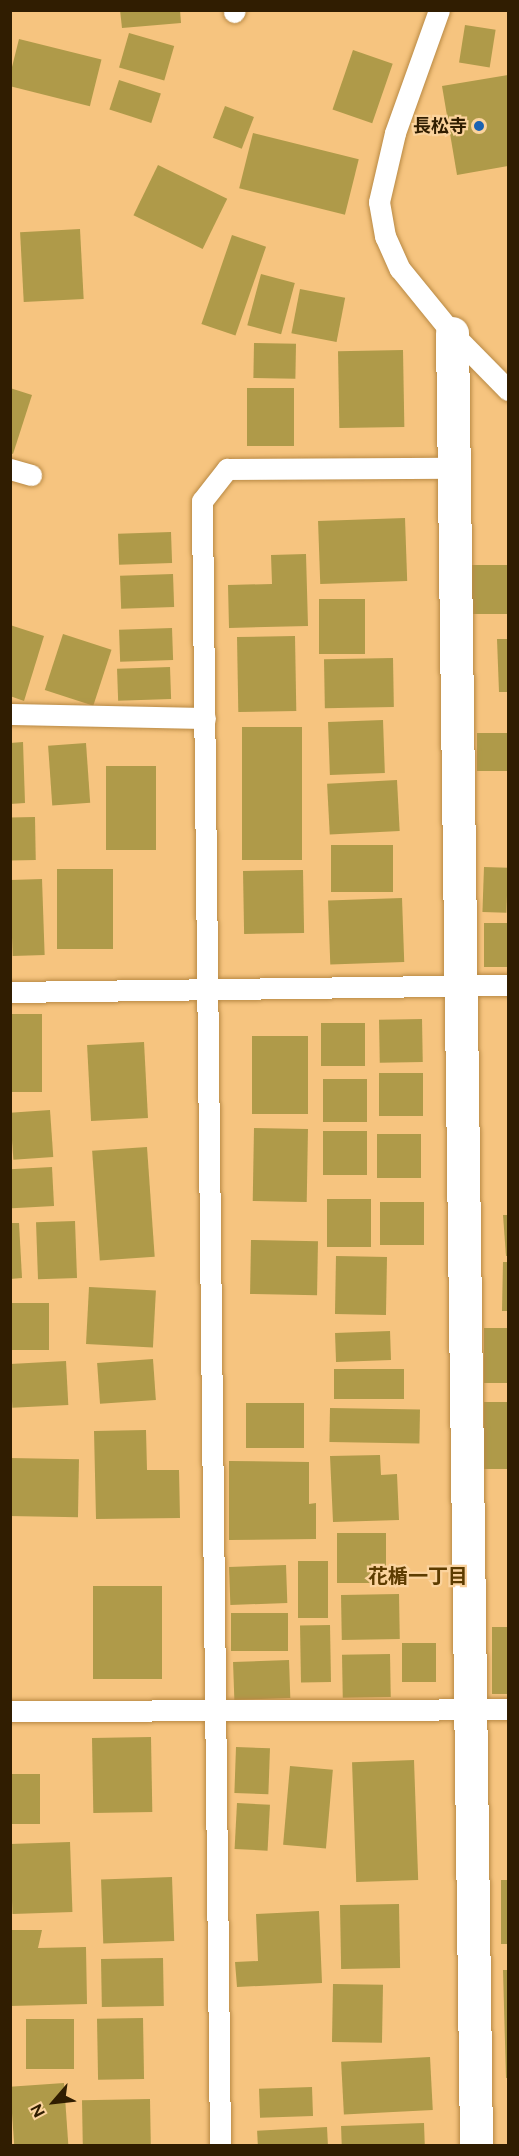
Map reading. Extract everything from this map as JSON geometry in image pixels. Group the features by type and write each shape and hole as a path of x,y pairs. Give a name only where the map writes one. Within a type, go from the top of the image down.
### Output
{"street":[{"path":"452,333 476,2145"}],"lane":[{"path":"439,10 395,133 379,202 385,236 400,269 452,333 508,390"},
{"path":"220,2145 213,1713 202,501 227,469 452,468"},
{"path":"10,469 31,475"},
{"path":"10,714 205,718"},
{"path":"10,992 208,986 508,985"},
{"path":"10,1711 213,1713 508,1709"}],"building":[{"path":"120,10 180,10 181,23 122,28"},
{"path":"465,25 496,30 490,67 459,63"},
{"path":"129,33 174,46 164,81 119,68"},
{"path":"19,39 101,60 90,106 10,86 10,75"},
{"path":"353,50 393,64 372,123 332,110"},
{"name":"長松寺","path":"508,75 508,166 457,175 442,86"},
{"path":"119,80 161,94 151,123 109,109"},
{"path":"225,106 254,117 242,149 213,138"},
{"path":"253,133 359,159 345,215 239,188"},
{"path":"158,165 227,199 203,249 133,215"},
{"path":"80,229 84,299 24,302 20,232"},
{"path":"232,235 266,247 235,336 201,324"},
{"path":"261,274 295,283 281,334 247,325"},
{"path":"300,289 345,298 337,342 291,333"},
{"path":"254,343 296,344 295,379 253,378"},
{"path":"403,350 404,427 339,428 338,351"},
{"path":"10,388 32,395 13,454 10,453"},
{"path":"247,388 294,388 294,446 247,446"},
{"path":"405,518 407,581 320,584 318,521"},
{"path":"171,532 172,563 119,565 118,534"},
{"path":"306,554 308,626 229,628 228,585 272,584 271,555"},
{"path":"470,565 508,565 508,614 470,614"},
{"path":"173,574 174,607 121,609 120,576"},
{"path":"319,599 365,599 365,654 319,654"},
{"path":"10,625 44,636 24,701 10,696"},
{"path":"172,628 173,660 120,662 119,630"},
{"path":"63,634 112,650 93,706 45,690"},
{"path":"295,636 296,711 238,712 237,637"},
{"path":"497,639 508,639 508,692 499,692"},
{"path":"393,658 394,707 325,708 324,659"},
{"path":"170,667 171,699 118,701 117,669"},
{"path":"383,720 385,773 330,775 328,722"},
{"path":"242,727 302,727 302,860 242,860"},
{"path":"477,733 508,733 508,771 477,771"},
{"path":"23,742 25,803 10,804 10,743"},
{"path":"86,743 90,803 52,806 48,746"},
{"path":"106,766 156,766 156,850 106,850"},
{"path":"397,780 400,831 330,835 327,784"},
{"path":"10,817 35,817 36,860 11,860"},
{"path":"331,845 393,845 393,892 331,892"},
{"path":"484,867 508,868 506,913 482,912"},
{"path":"57,869 113,869 113,949 57,949"},
{"path":"303,870 304,933 244,934 243,871"},
{"path":"42,879 45,955 13,956 10,880"},
{"path":"402,898 404,962 330,965 328,901"},
{"path":"484,923 508,923 508,967 484,967"},
{"path":"10,1014 42,1014 42,1092 10,1092"},
{"path":"422,1019 423,1062 380,1063 379,1020"},
{"path":"321,1023 365,1023 365,1066 321,1066"},
{"path":"252,1036 308,1036 308,1114 252,1114"},
{"path":"144,1042 148,1118 91,1121 87,1045"},
{"path":"379,1073 423,1073 423,1116 379,1116"},
{"path":"323,1079 367,1079 367,1122 323,1122"},
{"path":"50,1110 53,1157 13,1160 10,1113"},
{"path":"254,1128 308,1129 307,1202 253,1201"},
{"path":"323,1131 367,1131 367,1175 323,1175"},
{"path":"377,1134 421,1134 421,1178 377,1178"},
{"path":"147,1147 155,1257 100,1261 92,1151"},
{"path":"52,1167 54,1206 12,1208 10,1169"},
{"path":"327,1199 371,1199 371,1247 327,1247"},
{"path":"380,1202 424,1202 424,1245 380,1245"},
{"path":"503,1215 508,1215 508,1256 506,1256"},
{"path":"75,1221 77,1278 38,1279 36,1222"},
{"path":"10,1223 19,1223 22,1278 10,1279"},
{"path":"251,1240 318,1241 317,1295 250,1294"},
{"path":"336,1256 387,1257 386,1315 335,1314"},
{"path":"503,1262 508,1262 508,1311 502,1311"},
{"path":"89,1287 156,1291 153,1347 86,1344"},
{"path":"10,1303 49,1303 49,1350 10,1350"},
{"path":"484,1328 508,1328 508,1383 484,1383"},
{"path":"390,1331 391,1360 336,1362 335,1333"},
{"path":"153,1359 156,1400 100,1404 97,1363"},
{"path":"66,1361 68,1405 12,1408 10,1364"},
{"path":"334,1369 404,1369 404,1399 334,1399"},
{"path":"484,1402 508,1402 508,1469 484,1469"},
{"path":"246,1403 304,1403 304,1448 246,1448"},
{"path":"330,1408 420,1410 419,1444 329,1442"},
{"path":"146,1430 147,1470 179,1470 180,1518 96,1519 94,1431"},
{"path":"380,1455 381,1475 397,1474 399,1520 333,1522 330,1456"},
{"path":"10,1458 79,1459 78,1517 10,1516"},
{"path":"229,1461 309,1462 309,1504 316,1503 316,1539 229,1540"},
{"path":"337,1533 386,1533 386,1583 337,1583"},
{"path":"298,1561 328,1561 328,1618 298,1618"},
{"path":"286,1565 287,1603 230,1605 229,1567"},
{"path":"93,1586 162,1586 162,1679 93,1679"},
{"path":"399,1594 400,1639 342,1640 341,1595"},
{"path":"231,1613 288,1613 288,1651 231,1651"},
{"path":"330,1625 331,1682 301,1683 300,1626"},
{"path":"492,1627 508,1627 508,1694 492,1694"},
{"path":"402,1643 436,1643 436,1682 402,1682"},
{"path":"390,1654 391,1697 343,1698 342,1655"},
{"path":"289,1660 290,1698 234,1700 233,1662"},
{"path":"151,1737 152,1812 93,1813 92,1738"},
{"path":"236,1747 270,1748 268,1794 234,1793"},
{"path":"414,1760 418,1880 356,1882 352,1762"},
{"path":"290,1766 333,1770 326,1848 283,1845"},
{"path":"10,1774 40,1774 40,1824 10,1824"},
{"path":"237,1803 270,1805 268,1851 235,1849"},
{"path":"70,1842 72,1912 12,1914 10,1844"},
{"path":"172,1877 174,1941 103,1943 101,1879"},
{"path":"501,1880 508,1880 508,1944 501,1944"},
{"path":"399,1904 400,1968 341,1969 340,1905"},
{"path":"319,1911 322,1983 237,1987 235,1962 258,1961 256,1914"},
{"path":"10,1930 42,1930 38,1948 86,1947 87,2004 10,2006"},
{"path":"163,1958 164,2006 102,2007 101,1959"},
{"path":"503,1970 508,1970 508,2078 506,2078"},
{"path":"333,1984 383,1985 382,2043 332,2042"},
{"path":"143,2018 144,2079 98,2080 97,2019"},
{"path":"26,2019 74,2019 74,2069 26,2069"},
{"path":"430,2057 433,2110 344,2115 341,2062"},
{"path":"64,2083 68,2146 14,2146 10,2087"},
{"path":"312,2087 313,2116 260,2118 259,2089"},
{"path":"150,2099 151,2146 83,2146 82,2100"},
{"path":"424,2123 425,2146 342,2146 341,2126"},
{"path":"327,2127 328,2146 258,2146 257,2131"}],"place":[{"name":"長松寺","path":"479,126"}],"district":[{"name":"花楯一丁目","path":"418,1576"}]}
